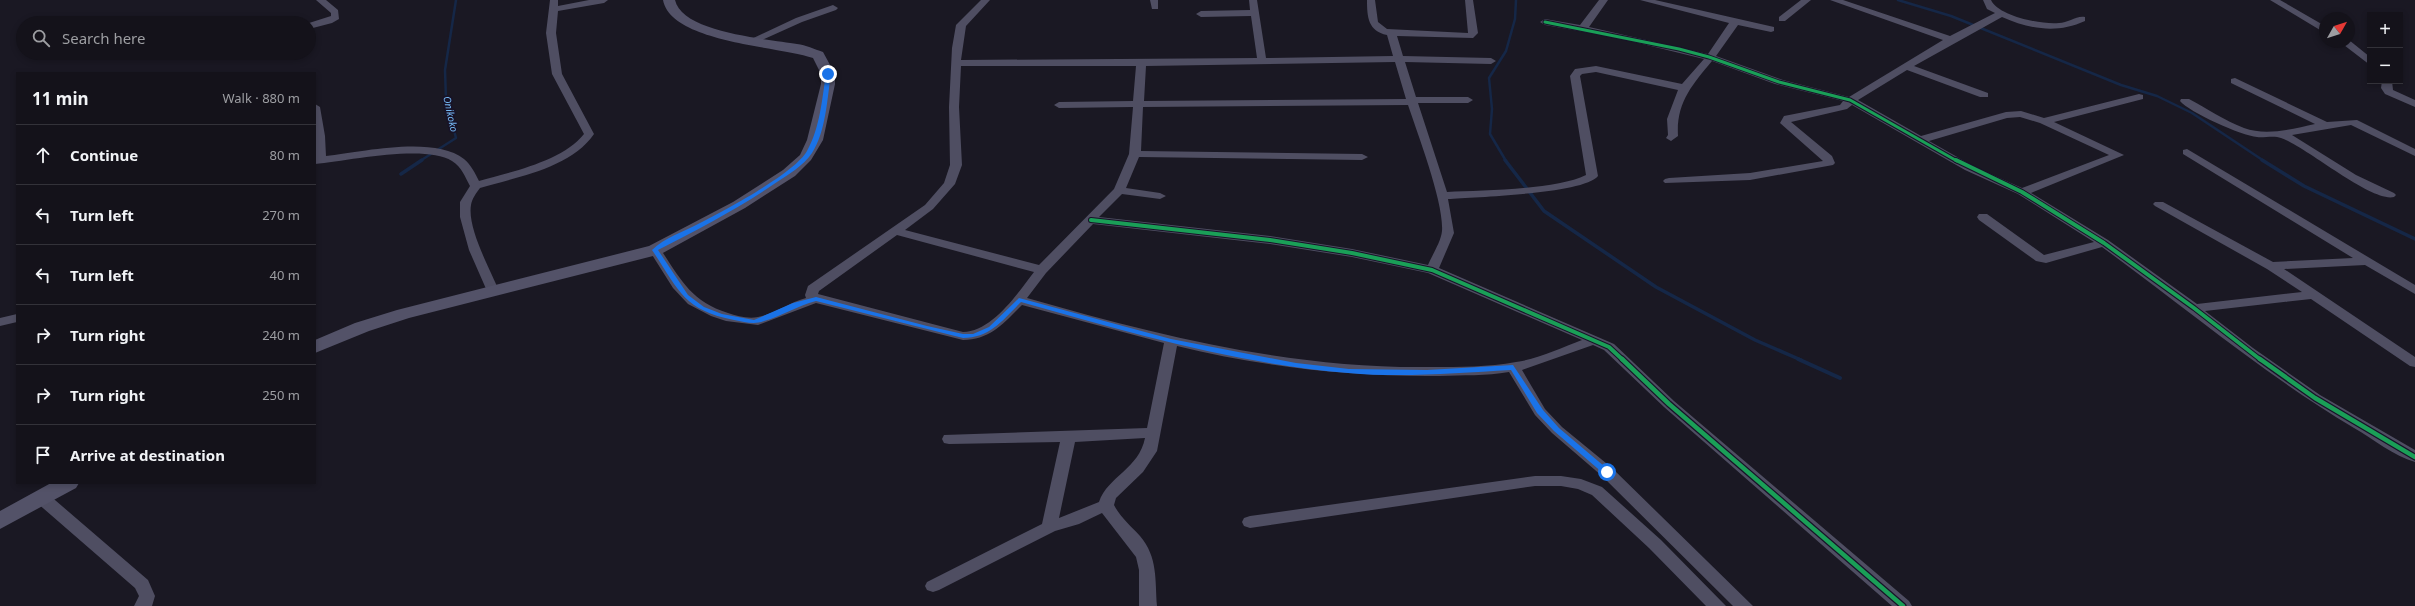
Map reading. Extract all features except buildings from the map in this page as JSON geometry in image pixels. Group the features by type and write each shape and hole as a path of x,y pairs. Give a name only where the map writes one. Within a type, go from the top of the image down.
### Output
{"main road":[{"path":"316,347 369,325 493,291 655,250 716,218 778,180 800,164 809,153 815,140 828,84 828,74 822,60 818,55 798,48 750,42 691,24 674,11 669,0"},
{"path":"0,521 66,484"}],"street":[{"path":"316,24 329,21 336,17 335,12 320,0"},
{"path":"493,291 475,247 465,208 468,197 476,186 560,157 580,146 587,139 589,134 557,74 551,33 554,5 604,0"},
{"path":"986,0 961,25 956,63 954,107 956,165 949,184 929,207 813,289 811,295 816,299 963,336 974,336 991,328 1019,300 1042,270 1120,190 1135,154 1137,104 1141,64"},
{"path":"1253,0 1262,62"},
{"path":"1371,0 1370,17 1374,25 1380,31 1391,33 1470,36 1473,33 1469,0"},
{"path":"1583,28 1604,0"},
{"path":"1644,0 1771,29"},
{"path":"1679,8 1691,0"},
{"path":"1782,19 1807,0"},
{"path":"1834,0 1951,40"},
{"path":"1988,0 1990,7 2002,13 2050,27 2068,26 2082,19"},
{"path":"2274,0 2319,26"},
{"path":"750,42 799,20 833,8"},
{"path":"1201,14 1254,13"},
{"path":"1669,181 1742,178 1786,173 1829,163 1828,158 1785,124 1786,120 1798,115 1843,107 1849,103 1850,100 1951,40 2002,13"},
{"path":"1545,22 1583,28 1709,57 1779,82 1850,100 1969,168 2022,192 2104,243 2194,308 2248,351 2315,398 2415,457"},
{"path":"1671,138 1673,136 1672,119 1684,88 1719,46 1735,22"},
{"path":"1391,33 1442,196 1448,233 1432,270"},
{"path":"2352,48 2367,60"},
{"path":"956,63 1141,64 1399,59 1490,61"},
{"path":"1907,67 1984,95"},
{"path":"1442,196 1579,183 1592,176 1575,76 1579,71 1596,69 1684,88"},
{"path":"2235,81 2326,125"},
{"path":"2387,84 2386,88 2389,92 2415,104"},
{"path":"2044,121 2138,97"},
{"path":"1059,105 1468,100"},
{"path":"2185,100 2242,131 2257,134 2283,134 2326,125 2353,122 2415,153"},
{"path":"316,113 320,136 318,160 399,151 428,151 457,159 465,166 476,186"},
{"path":"1920,140 2006,115 2020,114 2044,121 2118,155 2022,192"},
{"path":"2283,134 2352,177 2390,195"},
{"path":"2187,152 2415,290"},
{"path":"1135,154 1362,157"},
{"path":"1120,190 1160,196"},
{"path":"2159,204 2271,266 2415,363"},
{"path":"1983,217 2040,258 2046,259 2104,243"},
{"path":"1091,220 1284,242 1432,270 1592,341 1616,353 1669,404 1903,606"},
{"path":"896,231 1042,270"},
{"path":"655,250 690,300 701,308 721,315 754,322 763,320 795,305 816,299"},
{"path":"2271,266 2368,261"},
{"path":"2194,308 2313,295"},
{"path":"1019,300 1171,341 1296,365 1349,371 1427,372 1513,367 1544,359 1592,341"},
{"path":"0,322 16,318"},
{"path":"1148,606 1146,562 1142,551 1112,518 1106,505 1109,496 1138,468 1150,451 1171,341"},
{"path":"1513,367 1540,412 1556,430 1611,476 1744,606"},
{"path":"949,439 1069,437 1153,433"},
{"path":"1049,527 1069,437"},
{"path":"1250,522 1535,482 1561,481 1581,484 1597,491 1655,544 1717,606"},
{"path":"42,498 142,584 147,596 143,606"},
{"path":"932,586 1049,527 1073,520 1106,505"}],"waterway":[{"name":"Onikoko","path":"420,161 456,138 446,100 445,70 456,0"},
{"path":"1506,161 1490,134 1492,109 1489,78 1506,51 1515,19 1516,0"},
{"path":"1898,0 1951,16 2121,85 2157,96 2192,113 2264,161"},
{"name":"Onikoko","path":"401,174 422,160"},
{"path":"1505,160 1544,211 1656,287 1755,340 1801,360"},
{"path":"2262,160 2304,186 2415,239"},
{"path":"1798,359 1840,378"}],"cycle path":[{"path":"1545,22 1618,35 1679,49 1709,57 1779,82 1850,100 1969,168 2022,192 2104,243 2194,308 2248,351 2315,398 2415,457"},
{"path":"1091,220 1270,240 1352,253 1432,270 1609,347 1669,404 1903,606"}],"route":[{"path":"828,74 828,84 824,105 815,140 809,153 800,164 789,173 739,205 670,244 655,250 686,296 694,304 701,308 742,321 754,322 763,320 808,300 816,299 926,328 963,336 974,336 984,333 991,328 1019,300 1171,341 1296,365 1349,371 1427,372 1513,367 1540,412 1556,430 1607,472"}]}
